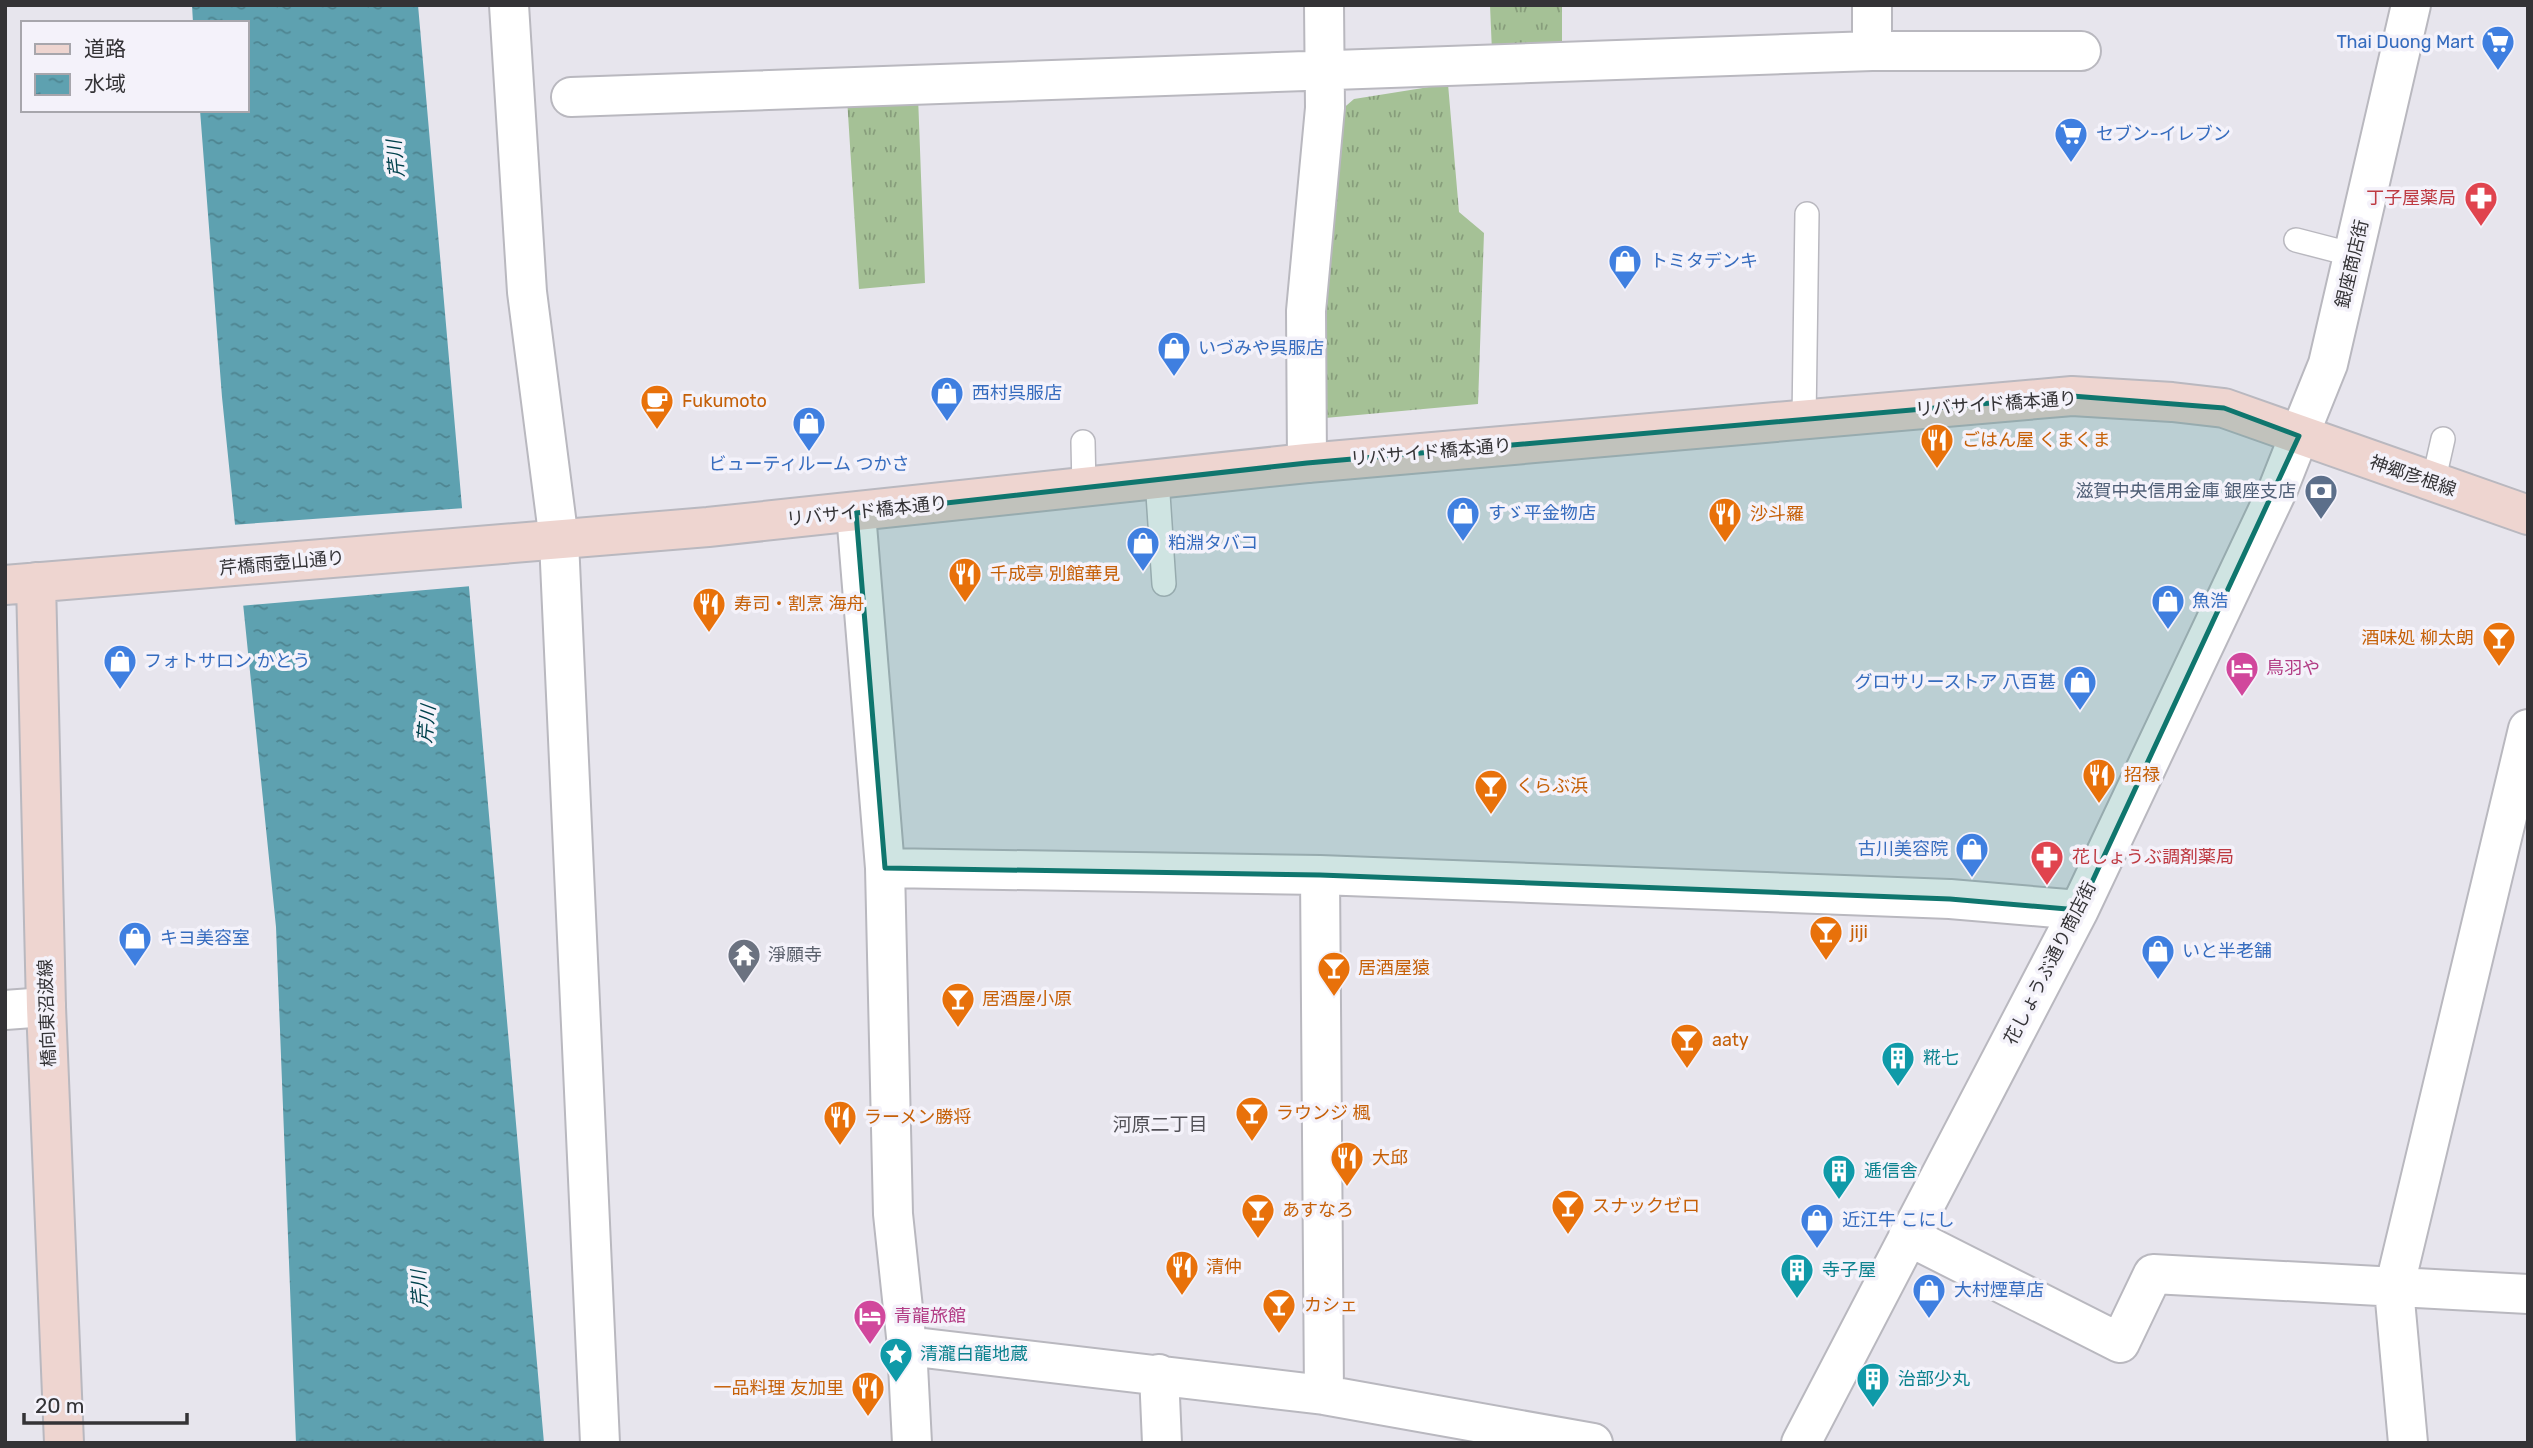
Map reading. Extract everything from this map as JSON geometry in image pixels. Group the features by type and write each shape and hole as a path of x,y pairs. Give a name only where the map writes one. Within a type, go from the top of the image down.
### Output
{"main road":[{"name":"リバサイド橋本通り","path":"559,541 856,513 1307,463 2071,396 2172,401 2224,408 2299,436"},
{"name":"神郷彦根線","path":"2299,436 2528,515"},
{"name":"芹橋雨壺山通り","path":"21,584 559,541"},
{"name":"橋向東沼波線","path":"21,584 46,1007 64,1443"}],"street":[{"path":"509,5 527,292 559,541 600,1443"},
{"path":"1307,463 1306,311 1312,154 1348,66 1324,5"},
{"path":"1872,5 1872,51"},
{"name":"銀座商店街","path":"2299,436 2328,363 2411,5"},
{"path":"571,97 1148,71 1774,56 1872,51 2081,51"},
{"name":"花しょうぶ通り商店街","path":"1801,1443 1908,1236 2039,1013 2278,489 2299,436"},
{"path":"856,513 885,868 893,1214 907,1346 912,1443"},
{"path":"2408,1443 2394,1289 2437,1080 2528,729"},
{"path":"885,868 1079,878 1253,880 1320,875 1950,899 2078,929"},
{"path":"1320,875 1318,1105 1324,1395"},
{"path":"5,1010 46,1007"},
{"path":"1908,1236 2120,1343 2153,1274 2394,1289 2528,1294"},
{"path":"907,1346 1324,1395 1593,1443"},
{"path":"1159,1374 1162,1443"}],"lane":[{"path":"1804,420 1807,214"},
{"path":"2296,240 2354,255"},
{"path":"2433,483 2443,439"},
{"path":"1083,442 1084,488"},
{"path":"1157,479 1164,584"}],"highlighted area":[{"path":"2072,396 2224,408 2299,436 2079,910 1950,899 1320,875 885,868 856,513 1307,463"}],"green space":[{"path":"1490,5 1562,5 1562,49 1492,52"},
{"path":"1448,84 1459,212 1484,233 1478,404 1325,418 1320,313 1340,111 1354,99"},
{"path":"918,96 925,283 859,289 847,98"}],"water":[{"name":"芹川","path":"192,5 418,5 544,1443 296,1443 276,927 222,397 200,112 248,112 248,21 193,21"}],"pier":[{"path":"465,508 472,586 240,606 231,525"}],"place":[{"name":"Thai Duong Mart","path":"2498,72"},
{"name":"セブン-イレブン","path":"2071,164"},
{"name":"丁子屋薬局","path":"2481,228"},
{"name":"トミタデンキ","path":"1625,291"},
{"name":"いづみや呉服店","path":"1174,378"},
{"name":"西村呉服店","path":"947,423"},
{"name":"Fukumoto","path":"657,431"},
{"name":"ビューティルーム つかさ","path":"809,453"},
{"name":"ごはん屋 くまくま","path":"1937,470"},
{"name":"滋賀中央信用金庫 銀座支店","path":"2321,521"},
{"name":"すゞ平金物店","path":"1463,543"},
{"name":"沙斗羅","path":"1725,544"},
{"name":"粕淵タバコ","path":"1143,573"},
{"name":"千成亭 別館華見","path":"965,604"},
{"name":"魚浩","path":"2168,631"},
{"name":"寿司・割烹 海舟","path":"709,634"},
{"name":"酒味処 柳太朗","path":"2499,668"},
{"name":"フォトサロン かとう","path":"120,691"},
{"name":"鳥羽や","path":"2242,698"},
{"name":"グロサリーストア 八百甚","path":"2080,712"},
{"name":"招禄","path":"2099,805"},
{"name":"くらぶ浜","path":"1491,816"},
{"name":"古川美容院","path":"1972,879"},
{"name":"花しょうぶ調剤薬局","path":"2047,887"},
{"name":"jiji","path":"1826,962"},
{"name":"キヨ美容室","path":"135,968"},
{"name":"いと半老舗","path":"2158,981"},
{"name":"淨願寺","path":"744,985"},
{"name":"居酒屋猿","path":"1334,998"},
{"name":"居酒屋小原","path":"958,1029"},
{"name":"aaty","path":"1687,1070"},
{"name":"糀七","path":"1898,1088"},
{"name":"ラウンジ 楓","path":"1252,1143"},
{"name":"ラーメン勝将","path":"840,1147"},
{"name":"大邱","path":"1347,1188"},
{"name":"逓信舎","path":"1839,1201"},
{"name":"スナックゼロ","path":"1568,1236"},
{"name":"あすなろ","path":"1258,1240"},
{"name":"近江牛 こにし","path":"1817,1250"},
{"name":"清仲","path":"1182,1297"},
{"name":"寺子屋","path":"1797,1300"},
{"name":"大村煙草店","path":"1929,1320"},
{"name":"カシェ","path":"1279,1335"},
{"name":"青龍旅館","path":"870,1346"},
{"name":"清瀧白龍地蔵","path":"896,1384"},
{"name":"治部少丸","path":"1873,1409"},
{"name":"一品料理 友加里","path":"868,1418"}],"district":[{"name":"河原二丁目","path":"1160,1124"}]}
